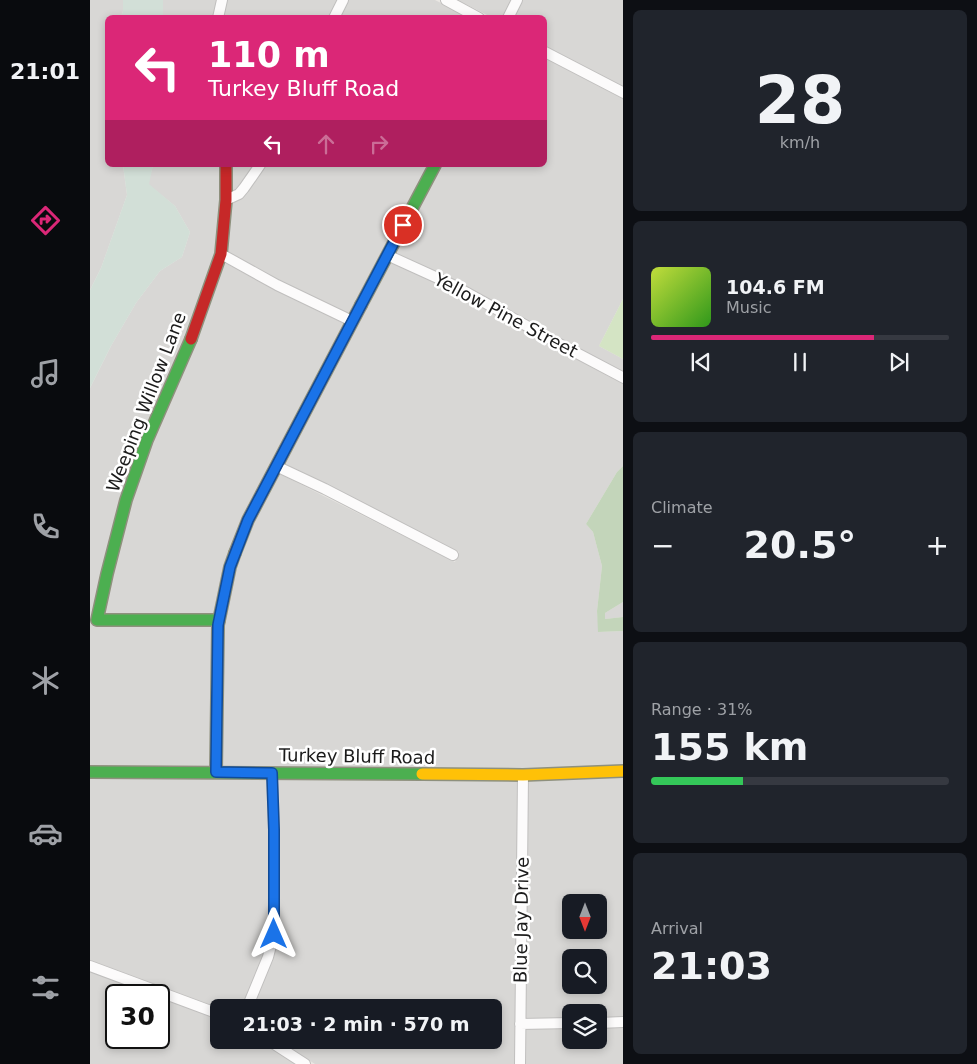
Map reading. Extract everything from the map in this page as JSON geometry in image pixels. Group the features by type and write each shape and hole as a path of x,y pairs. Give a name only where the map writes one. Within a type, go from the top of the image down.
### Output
{"street":[{"path":"219,15 222,0"},
{"path":"336,15 343,0"},
{"path":"446,0 474,15"},
{"path":"510,15 518,0"},
{"path":"547,53 623,93"},
{"name":"Weeping Willow Lane","path":"219,620 97,620 126,500 147,440 192,337 221,254 226,200 226,167"},
{"path":"226,200 239,194 259,167"},
{"path":"216,772 219,620 230,567 248,520 434,167"},
{"path":"221,254 352,321"},
{"name":"Yellow Pine Street","path":"387,255 453,286 623,378"},
{"path":"276,466 453,555"},
{"name":"Turkey Bluff Road","path":"90,772 523,775 623,771"},
{"path":"251,999 268,957 274,934 272,773"},
{"name":"Blue Jay Drive","path":"520,1064 523,775"},
{"path":"90,966 210,1011"},
{"path":"607,1023 623,1022"},
{"path":"520,1024 562,1023"},
{"path":"282,1049 305,1064"}],"shaded area":[{"path":"90,0 123,0 122,15 105,15 105,167 123,167 127,195 101,268 90,290"},
{"path":"123,0 163,0 163,15 122,15"},
{"path":"163,0 217,0 213,15 163,15"},
{"path":"227,0 338,0 329,15 224,15"},
{"path":"349,0 435,0 464,15 342,15"},
{"path":"458,0 512,0 504,15 487,15"},
{"path":"523,0 623,0 623,87 547,47 547,15 515,15"},
{"path":"547,59 623,99 623,299 599,346 623,359 623,372 455,280 394,252 439,167 547,167"},
{"path":"123,167 153,167 149,184 175,206 190,232 182,257 160,271 136,303 111,346 90,388 90,290 101,268 127,195"},
{"path":"152,167 222,167 216,253 93,619 213,626 211,767 90,766 90,388 111,346 136,303 160,271 182,257 190,232 175,206 148,184"},
{"path":"231,167 253,167 241,185 231,192"},
{"path":"265,167 428,167 350,314 279,280 226,251 230,204 241,199"},
{"path":"223,262 345,324 274,459 215,615 103,615 130,501"},
{"path":"389,262 451,290 623,384 623,466 617,472 586,524 593,532 602,566 597,611 599,632 623,631 623,766 523,770 220,767 223,626 234,569 253,522 278,473 455,562 459,552 283,463"},
{"path":"623,602 623,617 605,619 605,613"},
{"path":"623,776 623,1017 607,1017 607,1004 562,1004 562,1018 525,1019 528,780"},
{"path":"90,777 268,778 269,933 263,955 245,999 210,999 210,1005 170,990 170,984 154,984 90,960"},
{"path":"277,778 518,780 515,1064 315,1064 292,1049 502,1049 502,999 256,999 272,959"},
{"path":"90,971 124,984 105,984 105,1049 170,1049 170,1001 210,1017 210,1049 272,1049 296,1064 90,1064"},
{"path":"607,1028 623,1028 623,1064 525,1064 525,1029 562,1029 562,1049 607,1049"}],"green space":[{"path":"623,299 623,359 599,346"},
{"path":"623,466 623,602 605,613 605,619 623,617 623,631 598,632 597,611 602,566 593,532 586,524 617,472"}],"traffic: fast":[{"path":"361,305 434,167"},
{"path":"191,339 147,440 126,500 97,620 219,620"},
{"path":"90,772 422,774"}],"traffic: slow":[{"path":"216,772 218,625 230,567 235,553"},
{"path":"422,774 523,775 623,771"}],"traffic: jam":[{"path":"191,339 221,254 226,200 226,167"},
{"path":"235,553 248,520 361,305"}],"route":[{"path":"274,934 272,773 216,772 218,625 230,567 248,520 403,225"}]}
